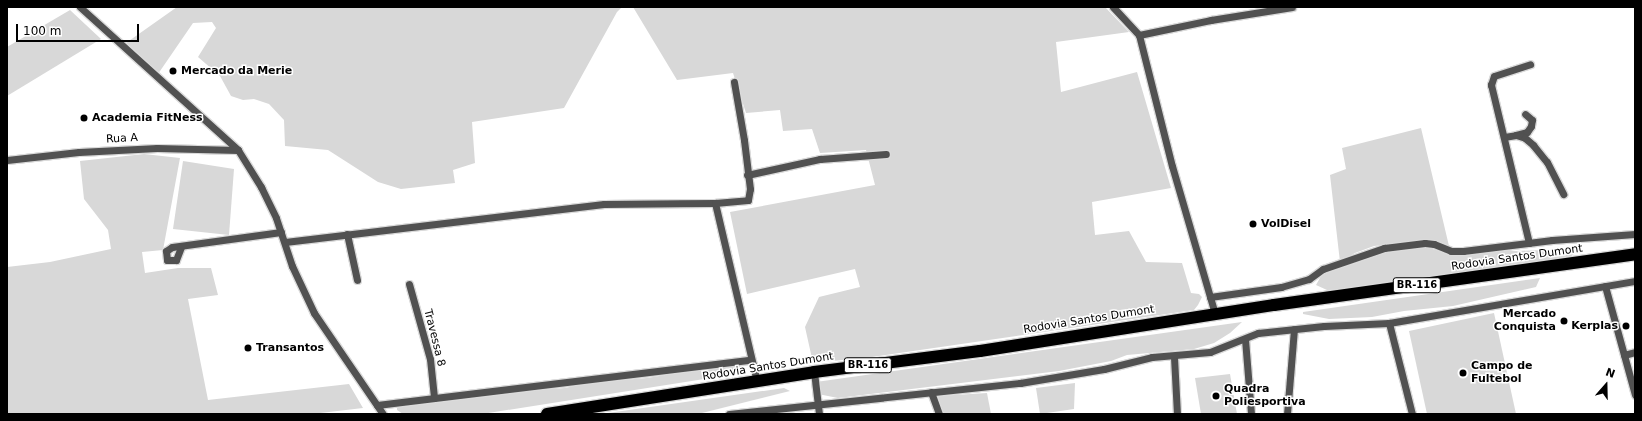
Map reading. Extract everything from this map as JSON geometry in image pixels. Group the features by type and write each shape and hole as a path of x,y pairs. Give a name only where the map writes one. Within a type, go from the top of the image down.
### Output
{"highway":[{"name":"Rodovia Santos Dumont","path":"547,414 814,372 980,351 1215,314 1635,254"}],"street":[{"path":"80,7 238,150 261,187 281,232 300,284 314,314 383,414"},
{"path":"1113,7 1139,35 1172,166 1215,314"},
{"path":"1139,35 1211,20 1292,7"},
{"path":"1529,243 1491,85 1494,76 1530,64"},
{"path":"285,242 604,204 715,203 748,200 750,189 744,140 734,82"},
{"path":"1504,137 1527,132 1531,126 1532,120 1525,114"},
{"path":"1516,135 1525,138 1547,162 1563,194"},
{"name":"Rua A","path":"7,160 79,152 157,148 238,150"},
{"path":"747,174 820,160 886,154"},
{"path":"715,203 750,360 757,382"},
{"path":"181,247 281,232"},
{"path":"347,234 357,280"},
{"path":"1210,297 1281,287 1309,279 1323,270 1345,264 1376,249 1425,243 1434,244 1451,251 1463,251 1529,243 1635,234"},
{"path":"729,414 818,403 1020,383 1104,370 1152,357 1174,357 1210,352 1258,333 1294,329 1389,323 1635,281"},
{"name":"Travessa 8","path":"409,284 430,360 434,398"},
{"path":"1605,286 1635,395"},
{"path":"1389,323 1412,414"},
{"path":"1287,414 1294,329"},
{"path":"1245,339 1251,414"},
{"path":"1624,355 1635,352"},
{"path":"1174,357 1177,414"},
{"path":"377,405 750,360"},
{"path":"814,372 820,414"},
{"path":"931,392 939,414"}],"shaded area":[{"path":"177,7 622,7 617,12 564,108 472,122 475,163 453,170 455,183 401,189 378,182 328,150 285,146 284,120 269,104 254,99 243,100 231,96 220,76 198,57 216,28 212,22 193,23 158,74 126,43"},
{"path":"633,7 1105,7 1129,32 1056,42 1061,92 1137,72 1171,188 1092,202 1095,235 1129,231 1146,262 1182,263 1191,293 1199,294 1202,297 1198,305 1194,310 872,357 813,363 805,327 819,297 860,287 855,269 747,294 730,212 875,185 866,150 820,153 812,129 783,131 780,110 746,113 733,73 677,80"},
{"path":"70,10 101,39 7,96 7,47"},
{"path":"1421,128 1449,246 1433,240 1374,246 1355,253 1340,262 1330,175 1346,169 1342,148"},
{"path":"144,154 180,158 163,250 142,252 145,273 178,268 211,268 218,295 188,299 208,400 349,384 363,408 312,414 7,414 7,267 50,262 111,249 108,230 84,199 80,161"},
{"path":"183,161 234,169 229,235 173,229"},
{"path":"1425,247 1455,255 1498,249 1516,251 1569,249 1574,250 1575,253 1569,258 1362,289 1327,290 1316,285 1321,276 1329,270 1375,254"},
{"path":"1540,278 1536,287 1453,306 1404,311 1372,317 1329,319 1303,314 1303,312"},
{"name":"Campo de Fultebol","path":"1494,313 1516,414 1427,414 1409,331"},
{"path":"1242,322 1230,333 1214,343 1194,349 1127,355 1111,361 1059,371 838,398 818,394 816,382"},
{"path":"740,363 744,368 736,374 482,414 403,414 397,410 397,406 431,399 528,388 535,390 565,388 587,383 647,378"},
{"name":"Quadra Poliesportiva","path":"1230,374 1237,414 1201,414 1195,378"},
{"path":"1075,383 1074,409 1040,414 1036,388"},
{"path":"784,388 790,391 698,414 601,414"},
{"path":"987,393 991,414 939,414 938,396"}],"place":[{"name":"Mercado da Merie","path":"173,71"},
{"name":"Academia FitNess","path":"84,118"},
{"name":"VolDisel","path":"1253,224"},
{"name":"Mercado Conquista","path":"1564,321"},
{"name":"Kerplas","path":"1626,326"},
{"name":"Transantos","path":"248,348"},
{"name":"Campo de Fultebol","path":"1463,373"},
{"name":"Quadra Poliesportiva","path":"1216,396"}]}
